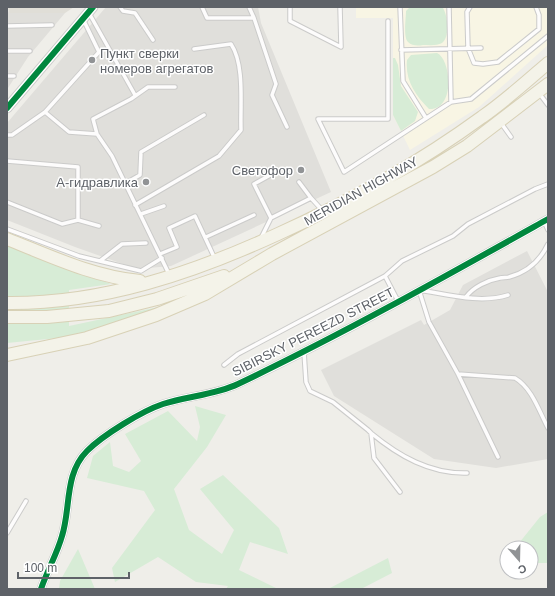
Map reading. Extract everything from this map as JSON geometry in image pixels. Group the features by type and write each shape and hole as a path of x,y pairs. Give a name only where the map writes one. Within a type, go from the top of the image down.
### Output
{"main road":[{"name":"MERIDIAN HIGHWAY","path":"7,303 68,299 153,282 216,261 259,243 324,213 386,180 464,130 505,100 548,64"},
{"name":"MERIDIAN HIGHWAY","path":"272,254 433,168 500,122 543,88"},
{"path":"7,239 77,261 113,277 153,282"},
{"path":"7,317 46,317 109,311 157,299 223,276 272,254"},
{"path":"7,355 71,343 156,315 205,294 272,254"},
{"path":"7,350 31,351"}],"street":[{"path":"7,108 88,12"},
{"name":"SIBIRSKY PEREEZD STREET","path":"41,589 62,536 68,509 70,486 75,466 87,451 137,416 163,404 235,385 419,290 546,220"}],"lane":[{"path":"120,7 123,11 135,13 153,40"},
{"path":"202,7 207,18 254,18"},
{"path":"250,7 276,84 272,95 287,127"},
{"path":"290,7 290,22 341,47 340,7"},
{"path":"400,7 403,81 426,118"},
{"path":"449,7 451,102"},
{"path":"470,7 467,12 468,48 474,63 483,64 498,62 539,30 539,15 536,7"},
{"path":"88,12 135,95"},
{"path":"7,135 12,135 45,112 99,52 88,12"},
{"path":"388,21 388,119 318,119 344,172 451,102 471,99 548,36"},
{"path":"7,26 52,25"},
{"path":"135,204 219,156 241,130 237,53 231,44 194,49"},
{"path":"401,50 481,48"},
{"path":"7,51 30,51"},
{"path":"7,76 14,76"},
{"path":"170,277 126,183 112,156 97,134 93,119 131,99 148,87 175,87"},
{"path":"543,88 548,105"},
{"path":"45,112 69,132 97,134"},
{"path":"126,183 140,175 141,152 204,115"},
{"path":"500,122 511,137"},
{"path":"7,161 78,167 78,220"},
{"path":"271,218 254,184 274,173"},
{"path":"299,182 324,213"},
{"path":"224,365 238,354 385,276 402,261 453,236 468,224 535,188 548,184"},
{"path":"259,243 271,218 311,198"},
{"path":"7,202 62,224 78,220 99,226"},
{"path":"141,214 164,206"},
{"path":"206,237 254,215"},
{"path":"7,229 77,261 100,261 142,270 161,256 177,247 169,228 195,216 216,261"},
{"path":"546,220 548,230"},
{"path":"100,261 122,244 146,243"},
{"path":"466,297 471,290 487,282 509,277 534,264 542,257 548,244"},
{"path":"385,276 398,301"},
{"path":"498,457 458,374 429,322 419,290 466,297 498,298 508,295"},
{"path":"304,350 306,382 310,391 333,402 389,448 421,466 451,473 467,473"},
{"path":"458,374 515,378 527,388 548,428"},
{"path":"371,433 374,458 400,492"},
{"path":"7,533 26,502"}],"shaded area":[{"path":"7,7 9,13 65,13 28,57 8,88"},
{"path":"8,7 74,7 65,13 9,13"},
{"path":"106,7 258,7 261,23 331,192 171,266 137,269 75,247 7,220 7,123"},
{"path":"356,7 548,7 548,45 479,107 410,150 393,115 393,18 356,18"},
{"path":"527,251 548,292 548,459 496,468 434,459 334,396 321,370 421,320 424,325 450,310 463,285"}],"green space":[{"path":"410,7 443,8 446,16 447,31 445,40 442,43 417,46 406,40 406,11"},
{"path":"437,53 442,57 448,74 447,93 444,102 438,107 429,109 415,93 409,81 407,60 411,55"},
{"path":"393,58 395,58 398,65 401,86 418,112 415,121 401,131 393,115"},
{"path":"7,245 111,284 69,290 69,326 168,305 89,332 58,338 7,343"},
{"path":"195,406 226,415 207,447 174,489 189,530 222,554 234,530 200,489 223,475 279,528 288,554 250,542 239,570 278,589 226,589 228,586 196,582 158,557 115,582 112,568 155,510 144,491 87,478 93,456 110,442 113,466 129,472 141,461 125,434 168,411 197,441 200,427"},
{"path":"548,512 548,563 539,563 539,540 521,540 540,517"},
{"path":"78,549 95,589 59,589 60,581"},
{"path":"388,558 392,573 361,589 328,589"}],"cycle path":[{"path":"7,108 93,7"},
{"path":"41,589 62,536 71,481 75,470 87,451 103,438 154,407 172,401 229,388 277,365 394,304 548,219"}],"place":[{"name":"Пункт сверки номеров агрегатов","path":"92,60"},
{"name":"Светофор","path":"301,170"},
{"name":"А-гидравлика","path":"146,182"}]}
